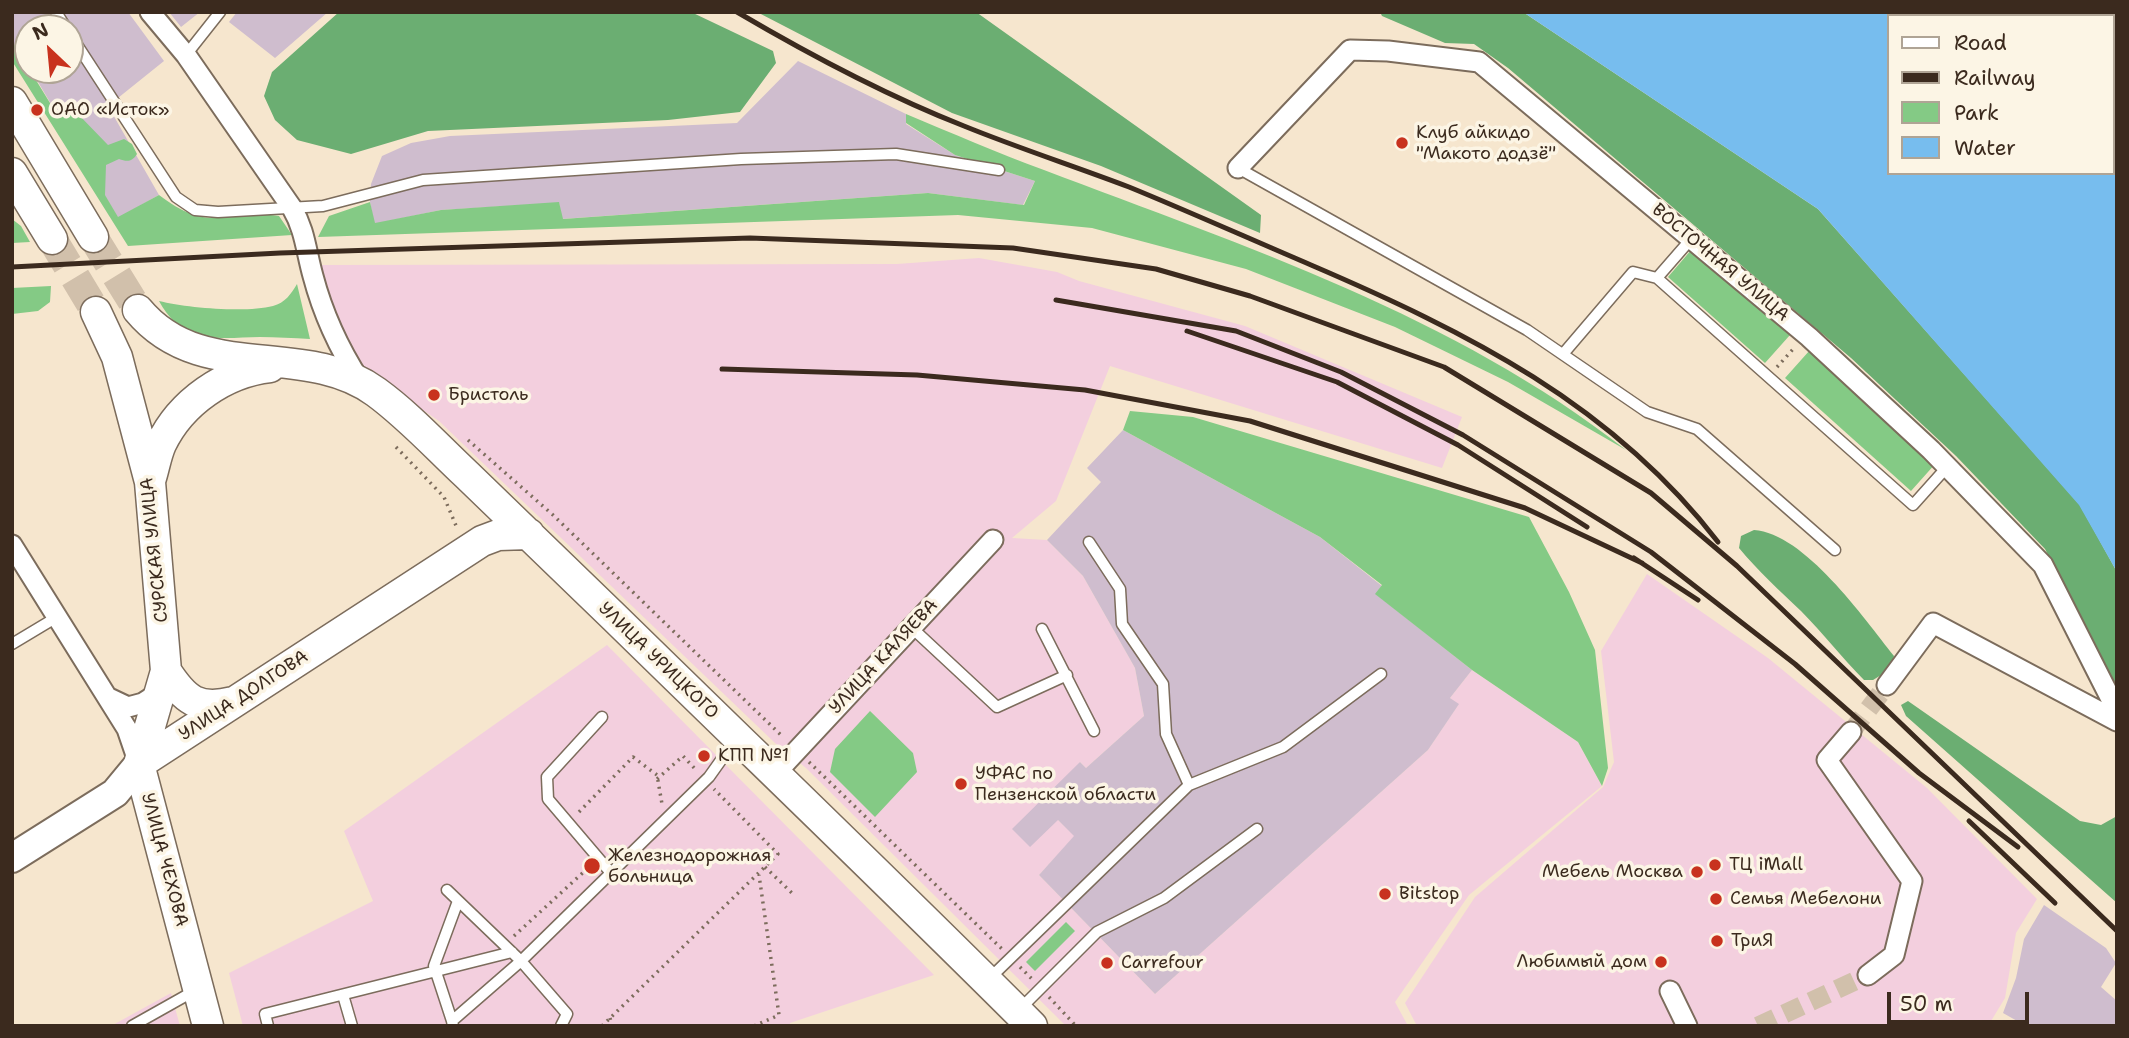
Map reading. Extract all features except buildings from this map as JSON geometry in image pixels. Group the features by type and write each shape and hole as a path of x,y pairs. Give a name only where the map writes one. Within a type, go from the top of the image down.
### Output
{"main road":[{"path":"12,102 93,237"},
{"path":"12,173 24,201 52,239"},
{"path":"138,310 154,329 180,345 205,353 291,366"},
{"name":"СУРСКАЯ УЛИЦА","path":"96,312 117,357 150,482 163,682 139,764"},
{"path":"150,482 162,444 183,410 214,385 251,369 291,366"},
{"name":"УЛИЦА УРИЦКОГО","path":"291,366 323,368 360,381 403,414 1025,1019"},
{"path":"470,536 493,518 485,493"},
{"name":"УЛИЦА ДОЛГОВА","path":"12,858 115,793 139,764 233,702 470,536 529,534"},
{"path":"163,682 194,703 214,707 233,702"},
{"name":"УЛИЦА ЧЕХОВА","path":"139,764 208,1026"}],"street":[{"path":"150,12 186,55 303,227 312,273 336,344 360,381"},
{"name":"ВОСТОЧНАЯ УЛИЦА","path":"1238,168 1350,50 1388,51 1479,62 1806,335 1947,467 2043,565 2117,711"},
{"name":"УЛИЦА КАЛЯЕВА","path":"775,774 993,540"},
{"name":"УЛИЦА ЧЕХОВА","path":"12,545 127,729 139,764"},
{"path":"1887,685 1933,623 2117,721"},
{"path":"109,698 128,707 143,703 163,682"},
{"path":"1851,732 1827,760 1912,881 1894,955 1868,975"},
{"path":"1671,990 1686,1026"}],"lane":[{"path":"186,55 220,12"},
{"path":"84,56 176,197 195,210 218,212 323,206 424,180 728,160 896,154 999,170"},
{"path":"1238,168 1527,330 1647,412 1697,429 1835,550"},
{"path":"1657,278 1691,239"},
{"path":"1563,354 1633,272 1657,278 1913,505 1947,467"},
{"path":"1089,542 1120,589 1122,624 1163,684 1166,733 1189,785"},
{"path":"12,644 57,617"},
{"path":"911,627 996,707 1067,675"},
{"path":"1042,629 1094,731"},
{"path":"987,981 1189,785 1283,747 1381,674"},
{"path":"602,717 547,777 548,799 611,873"},
{"path":"458,901 434,966 452,1023 521,961 706,780 737,737"},
{"path":"1025,1019 1041,988 1097,932 1164,898 1257,829"},
{"path":"446,890 521,961 567,1014 561,1026"},
{"path":"268,1026 265,1014 435,972 508,949"},
{"path":"132,1026 198,989"},
{"path":"343,995 352,1026"}],"path":[{"path":"1769,377 1806,335"},
{"path":"460,433 553,515 789,743"},
{"path":"396,447 444,497 470,536"},
{"path":"602,1026 778,855 683,756 657,779"},
{"path":"568,824 633,757 657,775 666,820"},
{"path":"805,758 1011,957 1076,1026"},
{"path":"508,949 598,859"},
{"path":"765,867 795,896"},
{"path":"754,1026 779,1015 759,873"},
{"path":"610,1018 612,1026"}],"shaded area":[{"path":"12,12 128,12 164,61 108,106 159,195 118,218 39,84 84,84 84,14 14,14 14,44"},
{"path":"169,12 200,12 181,27"},
{"path":"237,12 328,12 275,58 229,22"},
{"path":"798,61 906,114 906,124 955,155 1035,181 1023,205 928,193 562,219 559,203 441,210 374,224 370,202 371,184 382,156 411,143 450,136 737,123"},
{"path":"979,258 1057,272 1079,281 1245,326 1462,417 1442,468 1110,366 1056,501 1012,538 1047,540 1083,576 1135,668 1144,716 1086,768 1080,762 1058,820 1075,836 1039,875 1155,994 1428,750 1458,705 1450,698 1472,670 1578,742 1602,786 1469,895 1395,1002 1408,1026 1066,1026 806,768 775,743 439,421 364,370 346,345 321,282 322,265 897,264"},
{"path":"1123,430 1320,537 1382,586 1376,594 1472,670 1450,698 1459,704 1428,750 1155,994 1039,875 1074,836 1058,820 1030,847 1012,829 1080,762 1086,768 1144,716 1135,668 1083,576 1047,540 1101,482 1087,468"},
{"path":"1647,574 1768,658 1927,788 2037,899 2016,933 2005,998 1988,1026 1417,1026 1405,1003 1475,897 1603,787 1614,762 1601,651"},
{"name":"Железнодорожная больница","path":"607,645 934,975 790,1023 790,1026 243,1026 229,973 373,901 344,831"},
{"path":"2044,905 2106,948 2116,963 2101,987 2117,1001 2116,1026 2026,1026 2003,1013 2016,978 2024,939"},
{"path":"171,993 180,1026 111,1026"}],"green space":[{"path":"339,12 691,12 773,51 776,63 740,112 668,120 428,131 351,154 297,140 275,120 264,96 272,72"},
{"path":"757,12 976,12 1261,215 1260,233 1101,166 952,113"},
{"path":"1380,12 1523,12 1818,209 2080,505 2117,572 2117,687 2045,549 1956,456 1851,358 1508,68 1474,44 1445,43 1382,16"},
{"path":"12,41 14,64 12,61"},
{"path":"26,84 38,84 58,116 68,111 76,112 108,145 124,139 132,144 137,154 133,159 119,159 106,165 105,195 118,217 159,195 178,208 207,218 261,214 279,216 292,235 128,246"},
{"path":"906,114 1009,157 1272,257 1420,322 1491,360 1560,402 1626,450 1508,382 1395,327 1246,269 1092,228 958,215 318,237 329,216 370,202 375,223 441,210 559,202 563,219 928,193 1024,205 1035,181 955,155 906,123"},
{"path":"12,219 21,226 30,242 12,243"},
{"path":"1692,249 1790,335 1765,363 1668,277"},
{"path":"297,284 310,339 202,336 179,325 159,301 216,309 261,308 281,303"},
{"path":"51,286 50,302 38,311 12,314 12,288"},
{"path":"1810,350 1936,463 1911,491 1785,378"},
{"path":"1130,411 1193,417 1529,517 1569,592 1595,650 1608,768 1602,786 1578,742 1472,670 1375,594 1382,585 1320,537 1123,430"},
{"path":"1754,530 1773,535 1793,546 1831,580 1894,656 1891,669 1873,680 1864,680 1739,548 1741,536"},
{"path":"1908,701 2080,821 2101,825 2117,816 2117,903 1906,716 1901,705"},
{"path":"870,711 913,753 917,772 875,817 830,772 835,749"},
{"path":"1066,922 1075,931 1035,971 1026,962"}],"water":[{"path":"1523,12 2117,12 2117,572 2079,505 1818,209"}],"tunnel":[{"path":"93,237 138,310"},
{"path":"52,239 96,312"},
{"path":"1851,732 1887,685"},
{"path":"1758,1026 1868,975"}],"railway":[{"path":"737,12 820,59 905,101 984,134 1175,206 1369,290 1480,346 1584,411 1632,450 1676,493 1718,542"},
{"path":"12,267 280,253 750,238 1013,248 1156,269 1250,296 1444,367 1651,493 1737,566 2117,931"},
{"path":"1056,300 1236,331 1341,372 1463,435 1651,552 1795,664 1919,773 2018,847"},
{"path":"1187,331 1337,382 1458,445 1587,527"},
{"path":"722,369 917,375 1085,390 1250,421 1525,508 1642,563"},
{"path":"1634,558 1698,600"},
{"path":"1969,821 2055,903"}],"place":[{"name":"ОАО «Исток»","path":"37,110"},
{"name":"Клуб айкидо \"Макото додзё\"","path":"1402,143"},
{"name":"Бристоль","path":"434,395"},
{"name":"КПП №1","path":"704,756"},
{"name":"УФАС по Пензенской области","path":"961,784"},
{"name":"ТЦ iMall","path":"1715,865"},
{"name":"Железнодорожная больница","path":"592,866"},
{"name":"Мебель Москва","path":"1697,872"},
{"name":"Bitstop","path":"1385,894"},
{"name":"Семья Мебелони","path":"1716,899"},
{"name":"ТриЯ","path":"1717,941"},
{"name":"Любимый дом","path":"1661,962"},
{"name":"Carrefour","path":"1107,963"}]}
